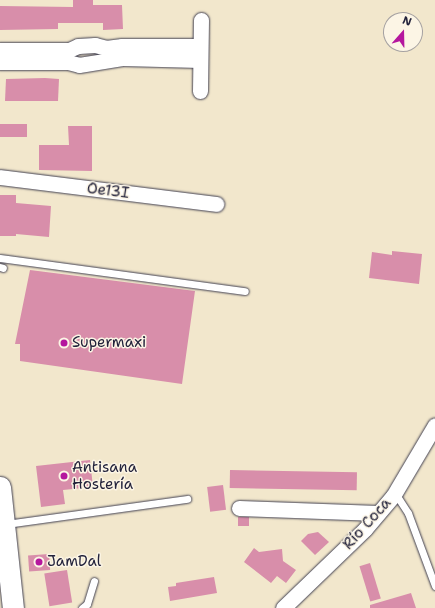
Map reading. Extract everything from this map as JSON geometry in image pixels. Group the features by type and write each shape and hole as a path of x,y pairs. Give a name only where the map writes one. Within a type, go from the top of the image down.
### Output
{"main road":[{"path":"0,487 13,608"}],"street":[{"path":"200,91 201,20"},
{"path":"0,50 25,56 68,56 78,46 94,45 106,54 146,52 200,53"},
{"path":"0,62 25,56"},
{"name":"Oe13I","path":"0,177 216,204"},
{"name":"Río Coca","path":"283,608 299,602 378,513 395,492 435,425"},
{"path":"239,508 378,513"}],"lane":[{"path":"0,258 245,291"},
{"path":"395,492 408,513 435,586"},
{"path":"4,524 187,499"},
{"path":"82,608 87,604 94,581"}],"building":[{"path":"73,0 93,0 93,5 122,5 123,29 103,30 103,23 58,23 58,29 0,30 0,6 73,7"},
{"path":"6,79 59,79 58,101 5,101"},
{"path":"0,124 27,124 27,137 0,137"},
{"path":"68,126 92,126 92,171 39,170 39,145 69,145"},
{"path":"0,195 16,195 16,203 51,206 49,237 16,234 16,236 0,236"},
{"path":"392,251 422,254 419,284 369,278 372,252 392,255"},
{"path":"30,270 195,291 182,384 20,361 20,344 15,344"},
{"name":"Antisana Hostería","path":"90,460 93,487 63,490 65,504 41,507 36,466"},
{"path":"230,470 357,472 357,490 230,488"},
{"path":"223,485 226,510 210,512 207,487"},
{"path":"238,517 249,517 249,526 238,526"},
{"path":"318,532 329,542 315,555 301,541 308,534"},
{"path":"254,548 259,552 282,549 283,561 296,570 286,583 277,576 271,583 244,562"},
{"name":"JamDal","path":"49,554 50,570 29,571 28,555"},
{"path":"370,563 381,598 370,602 359,566"},
{"path":"67,570 72,603 49,606 44,574"},
{"path":"214,577 217,593 170,601 168,587 176,586 176,583"},
{"path":"411,593 416,608 370,608 370,605"}],"place":[{"name":"Supermaxi","path":"64,343"},
{"name":"Antisana Hostería","path":"64,476"},
{"name":"JamDal","path":"39,562"}]}
